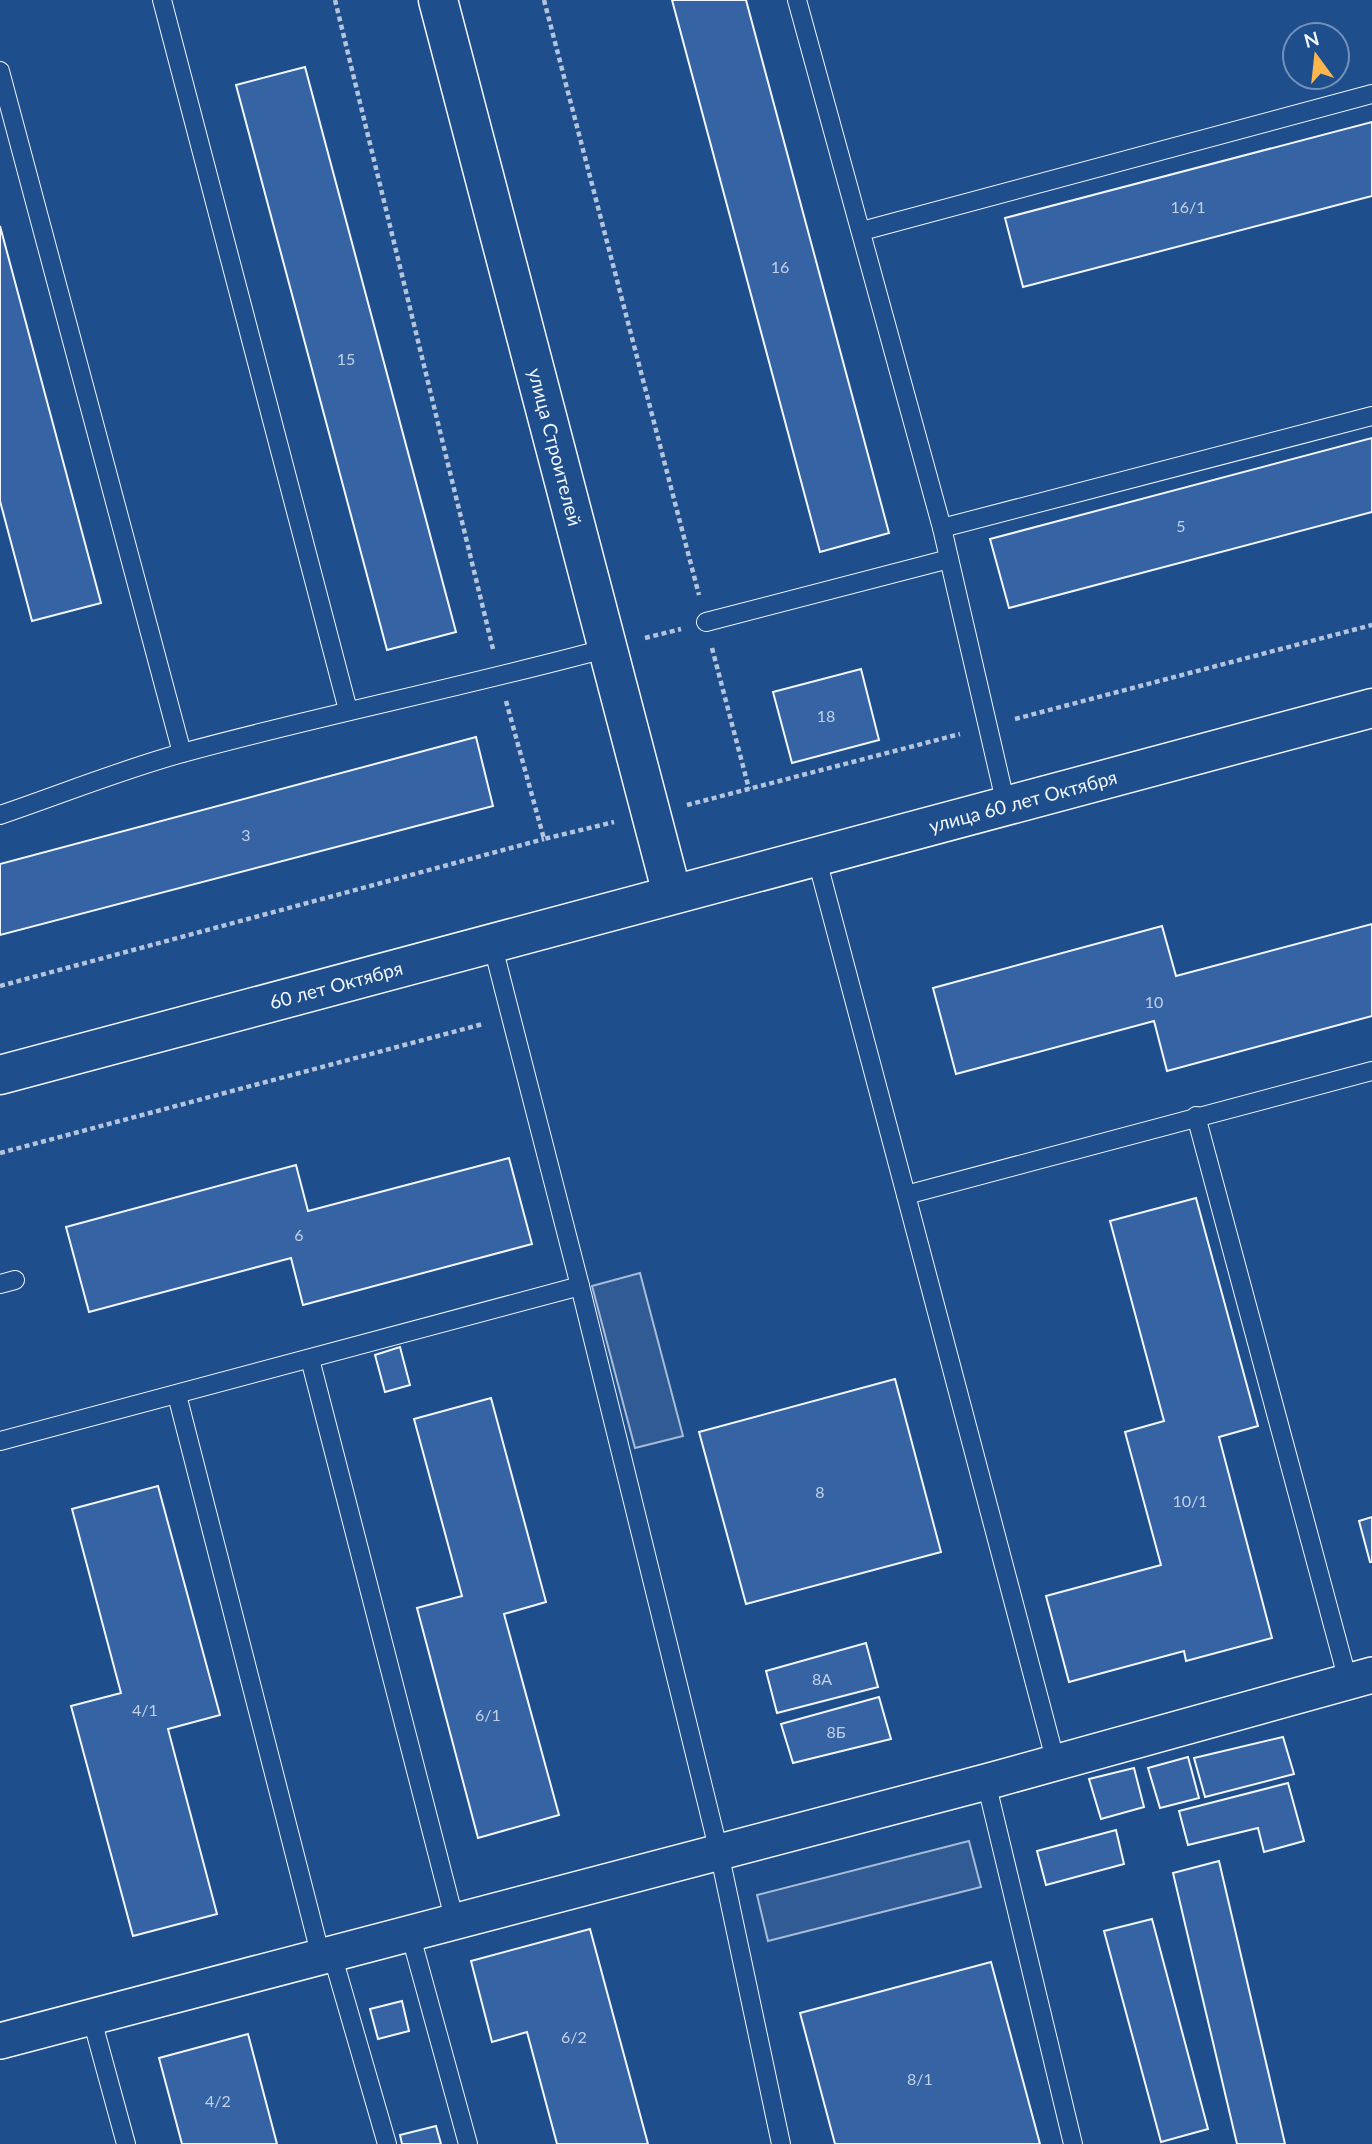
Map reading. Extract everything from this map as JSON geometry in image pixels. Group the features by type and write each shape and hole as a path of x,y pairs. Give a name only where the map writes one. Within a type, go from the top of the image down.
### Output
{"main road":[{"name":"улица Строителей","path":"445,2 672,894"},
{"name":"улица 60 лет Октября","path":"672,894 1372,708"},
{"name":"60 лет Октября","path":"0,1075 672,894"}],"street":[{"path":"0,2040 986,1782 1360,1678"}],"lane":[{"path":"162,0 348,710"},
{"path":"797,0 942,528 1006,805"},
{"path":"0,71 182,753"},
{"path":"862,231 1372,94"},
{"path":"942,528 1372,416"},
{"path":"706,622 949,559"},
{"path":"0,815 182,753 348,710 500,677 608,648"},
{"path":"816,856 1056,1763"},
{"path":"492,943 580,1286 719,1852 781,2144"},
{"path":"906,1195 1372,1071"},
{"path":"1196,1116 1360,1678"},
{"path":"0,1441 580,1286"},
{"path":"310,1359 455,1922"},
{"path":"177,1395 326,1955 387,2144"},
{"path":"986,1782 1073,2144"},
{"path":"410,1933 468,2144"},
{"path":"91,2016 126,2144"}],"path":[{"path":"335,0 500,677 544,839"},
{"path":"544,0 749,789"},
{"path":"608,648 706,622"},
{"path":"0,986 544,839 749,789 1372,625"},
{"path":"0,1153 511,1017"}],"shaded area":[{"path":"640,1273 683,1436 635,1448 592,1286"},
{"path":"969,1841 981,1887 768,1941 757,1895"}],"building":[{"path":"672,0 746,0 889,533 820,552"},
{"path":"305,67 456,632 387,650 236,85"},
{"path":"1372,122 1372,196 1023,287 1005,218"},
{"path":"0,226 101,603 32,621 0,501"},
{"path":"1372,438 1372,512 1009,608 990,539"},
{"path":"861,669 879,740 792,763 773,692"},
{"path":"476,737 493,806 0,935 0,864"},
{"path":"1372,924 1372,1016 1167,1071 1154,1021 956,1074 933,988 1162,926 1176,976"},
{"path":"509,1158 532,1244 303,1305 291,1258 89,1312 66,1227 296,1165 308,1211"},
{"path":"1196,1198 1258,1426 1219,1437 1272,1638 1186,1661 1184,1651 1069,1682 1046,1596 1161,1565 1125,1432 1164,1421 1110,1221"},
{"path":"400,1347 410,1385 385,1392 375,1355"},
{"path":"895,1379 941,1552 746,1604 699,1432"},
{"path":"491,1398 546,1602 504,1614 559,1815 478,1838 417,1608 462,1596 414,1419"},
{"path":"158,1486 220,1715 168,1729 217,1914 133,1936 71,1706 121,1693 72,1509"},
{"path":"1372,1517 1372,1562 1370,1562 1359,1521"},
{"path":"866,1643 878,1687 777,1713 766,1671"},
{"path":"879,1697 891,1739 793,1763 781,1724"},
{"path":"1283,1737 1294,1774 1205,1797 1194,1758"},
{"path":"1188,1757 1199,1798 1160,1808 1148,1768"},
{"path":"1134,1768 1144,1807 1101,1819 1089,1779"},
{"path":"1288,1783 1304,1841 1264,1852 1258,1828 1188,1845 1179,1811"},
{"path":"1116,1830 1124,1864 1046,1885 1037,1851"},
{"path":"1219,1861 1285,2144 1237,2144 1173,1873"},
{"path":"1152,1919 1208,2129 1161,2142 1104,1931"},
{"path":"590,1929 648,2144 557,2144 527,2032 492,2042 471,1961"},
{"path":"991,1962 1040,2144 835,2144 800,2013"},
{"path":"402,2001 409,2031 378,2039 370,2009"},
{"path":"248,2034 277,2144 182,2144 159,2058"},
{"path":"436,2126 441,2144 402,2144 400,2135"}]}
